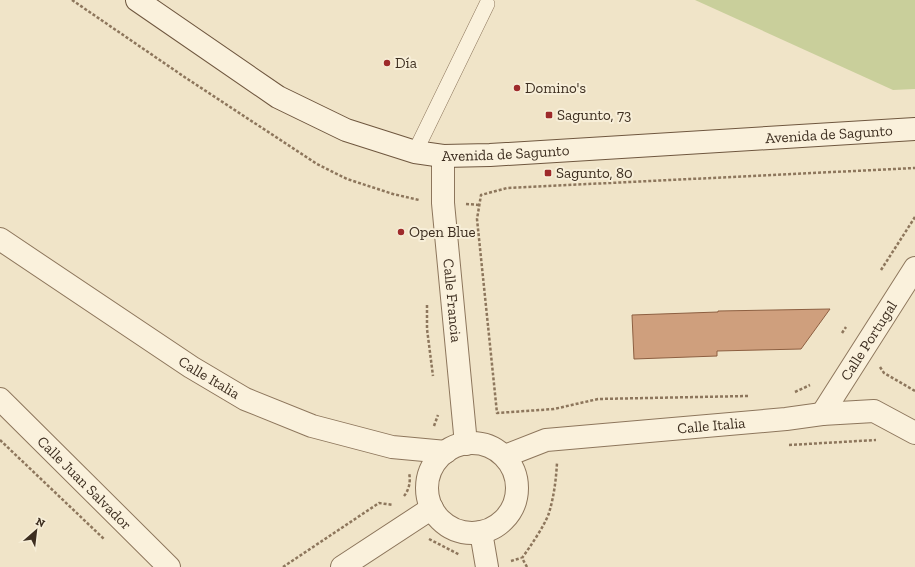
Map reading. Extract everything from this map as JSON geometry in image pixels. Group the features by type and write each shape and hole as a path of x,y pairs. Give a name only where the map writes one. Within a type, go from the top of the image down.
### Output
{"street":[{"name":"Avenida de Sagunto","path":"136,0 278,97 346,130 415,152 443,156 490,155 915,129"},
{"name":"Calle Francia","path":"443,156 443,202 466,444"},
{"name":"Calle Italia","path":"0,239 191,367 245,399 319,428 392,447 446,452"},
{"name":"Calle Portugal","path":"822,414 915,268"},
{"name":"Calle Juan Salvador","path":"0,399 169,567"},
{"name":"Calle Italia","path":"505,456 546,440 786,419 822,414 874,411 915,433"},
{"path":"466,444 480,444 493,448 505,456 513,468 517,481 517,495 513,508 505,519 494,528 481,532 467,533 453,528 441,520 432,508 428,493 429,478 435,463 446,452 455,446 466,444"},
{"path":"342,567 432,508"},
{"path":"481,532 487,567"}],"lane":[{"path":"415,152 487,4"}],"path":[{"path":"72,0 186,78 317,164 346,179 393,194 422,201"},
{"path":"754,396 598,399 554,409 497,413 478,218 481,195 508,188 915,168"},
{"path":"881,270 915,217"},
{"path":"426,299 427,329 434,382"},
{"path":"842,334 846,327"},
{"path":"878,364 884,373 915,391"},
{"path":"792,393 809,386 814,380"},
{"path":"429,426 435,426 438,413"},
{"path":"0,440 104,540"},
{"path":"782,445 877,440"},
{"path":"527,567 522,558 532,544 549,514 556,485 557,459"},
{"path":"428,538 463,556"}],"green space":[{"path":"695,0 915,0 915,89 893,90"}],"building":[{"path":"830,309 801,349 717,351 717,356 634,359 632,315 718,311"}],"place":[{"name":"Día","path":"387,63"},
{"name":"Domino's","path":"517,88"},
{"name":"Sagunto, 73","path":"549,115"},
{"name":"Sagunto, 80","path":"548,173"},
{"name":"Open Blue","path":"401,232"}]}
